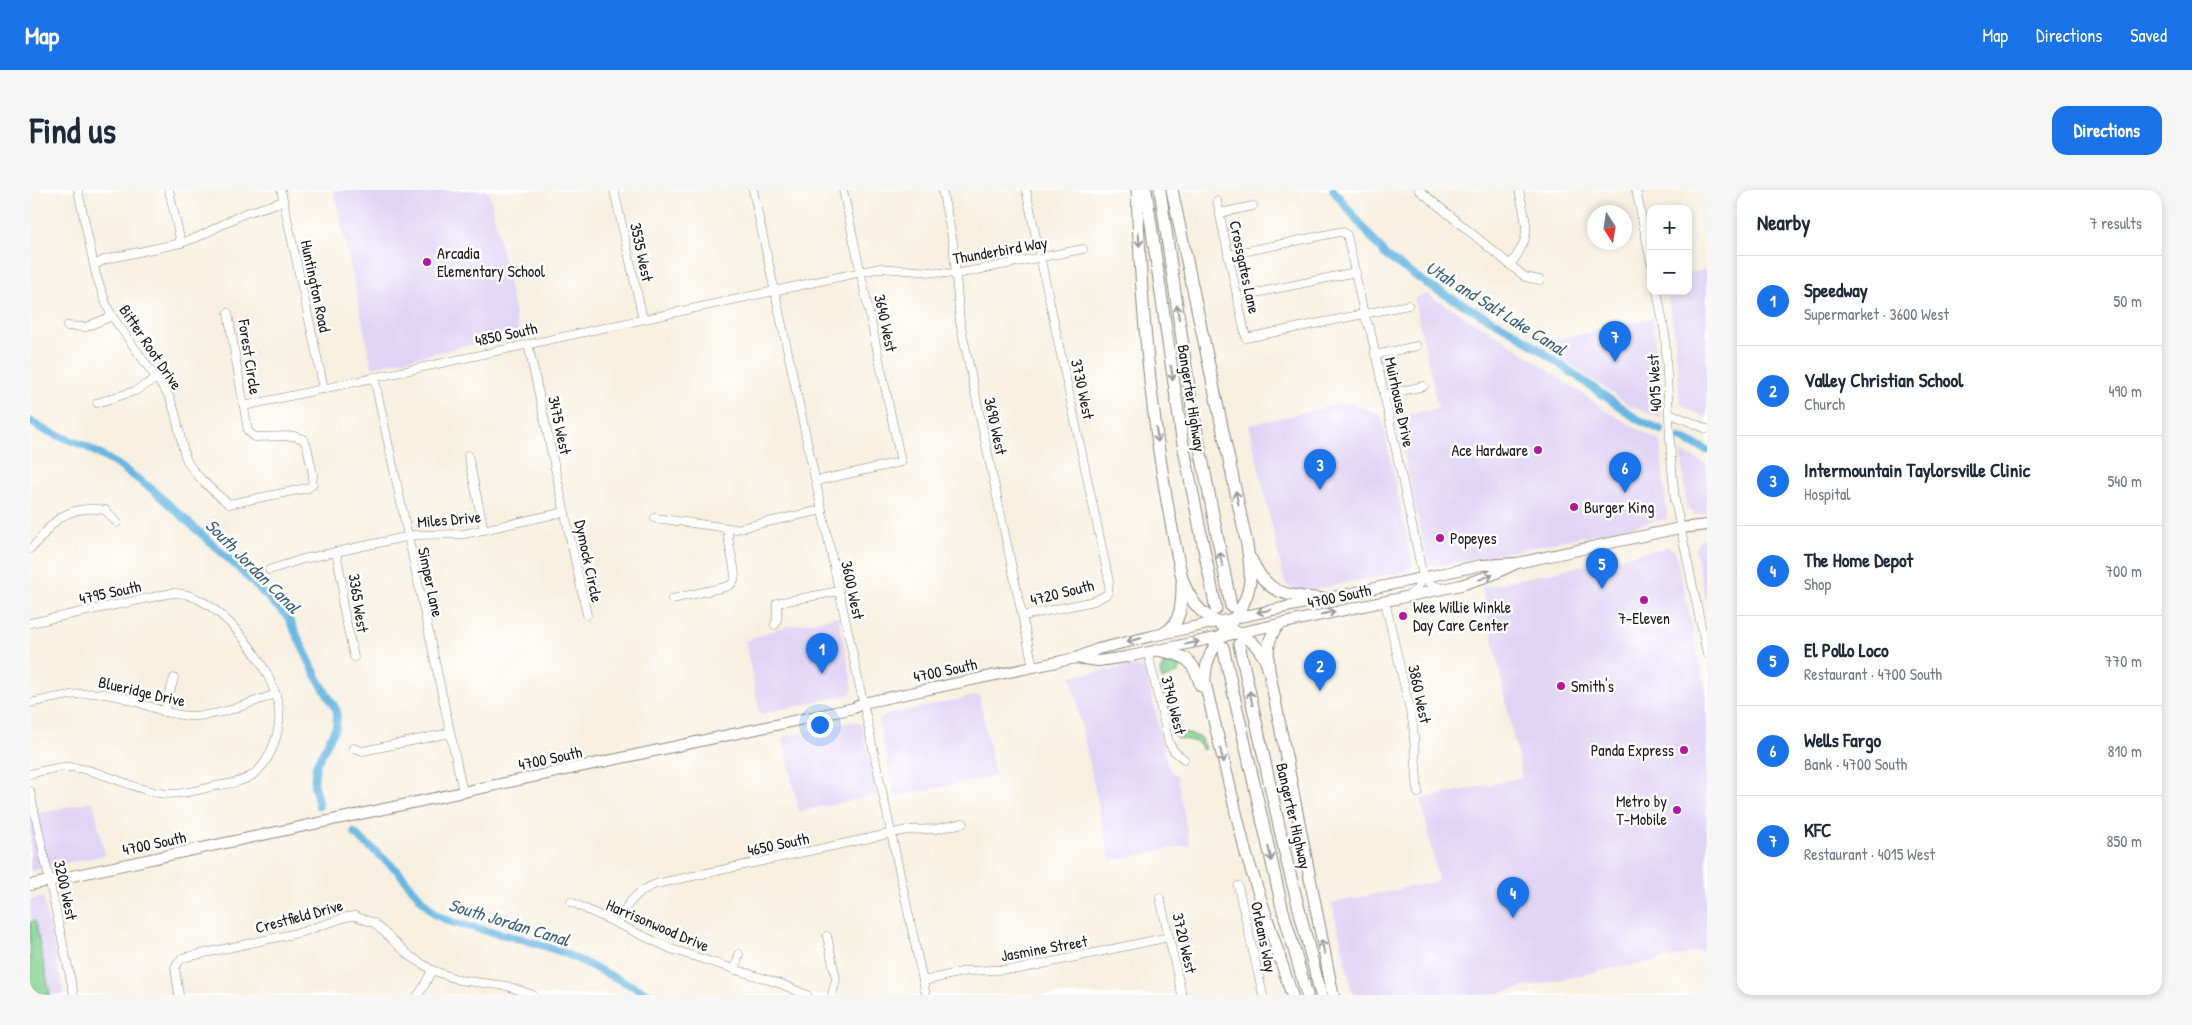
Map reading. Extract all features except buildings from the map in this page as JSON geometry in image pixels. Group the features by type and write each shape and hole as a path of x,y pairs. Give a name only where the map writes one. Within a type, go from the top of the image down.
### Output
{"highway":[{"path":"1137,190 1141,280 1153,408 1181,572 1185,585 1195,604 1227,632 1260,650 1269,670"},
{"name":"Bangerter Highway","path":"1146,190 1182,439 1216,609"},
{"name":"Bangerter Highway","path":"1160,190 1192,407 1231,606"},
{"path":"1172,190 1247,545 1250,574 1249,588 1245,601 1227,632 1211,651 1205,683 1246,854 1292,995"},
{"path":"1247,545 1257,570 1272,589 1283,594 1324,598"},
{"path":"1164,633 1172,628 1178,618 1181,598 1181,572"},
{"path":"1280,624 1271,637 1268,652 1269,670 1333,995"},
{"name":"Bangerter Highway","path":"1227,632 1282,907 1308,995"},
{"name":"Bangerter Highway","path":"1240,638 1276,814 1321,995"},
{"path":"1152,651 1183,656 1193,664 1211,708"}],"main road":[{"name":"4700 South","path":"1076,658 1106,661 1227,632 1324,598 1491,564 1517,563 1680,528 1707,525"},
{"name":"4700 South","path":"1240,638 1280,624 1476,581 1517,563"},
{"name":"4700 South","path":"30,885 854,708 864,703 1076,658 1098,649 1216,622"}],"street":[{"name":"Bitter Root Drive","path":"78,190 99,285 112,316 157,378 174,408 188,463 229,504 303,489 312,485 314,480"},
{"path":"169,190 181,243"},
{"name":"Huntington Road","path":"281,190 324,389"},
{"name":"3535 West","path":"614,190 643,320"},
{"name":"3600 West","path":"753,190 926,995"},
{"name":"3640 West","path":"816,481 901,462 843,190"},
{"name":"3690 West","path":"942,190 953,242 960,322 1033,667"},
{"name":"3730 West","path":"1026,190 1109,581 1108,594"},
{"path":"1419,190 1510,265 1525,276 1540,280"},
{"path":"1510,265 1520,252 1526,239 1526,224 1519,190"},
{"path":"1636,190 1648,250"},
{"path":"95,265 106,259 181,243 198,237 243,214 284,201"},
{"name":"Crossgates Lane","path":"1217,201 1246,338 1364,314"},
{"path":"1220,213 1253,206"},
{"name":"Muirhouse Drive","path":"1228,255 1339,232 1345,233 1356,272 1364,314 1371,333 1423,577"},
{"name":"Thunderbird Way","path":"775,291 880,268 956,274 1083,249"},
{"path":"1237,297 1356,272"},
{"name":"4850 South","path":"244,406 775,291"},
{"name":"4015 West","path":"1658,295 1665,334 1672,475 1680,528 1707,654"},
{"path":"1364,314 1408,305"},
{"name":"Forest Circle","path":"228,313 247,426 251,435 260,438 294,436 303,439 307,446 314,480"},
{"path":"68,326 86,327 112,316"},
{"name":"3475 West","path":"528,344 565,512"},
{"path":"1375,355 1417,346"},
{"name":"Simper Lane","path":"374,377 463,792"},
{"path":"97,403 135,391 157,378"},
{"path":"1384,395 1424,386"},
{"path":"1669,413 1707,428"},
{"path":"468,455 484,530"},
{"path":"30,549 56,520 76,510 86,508 105,510 117,523"},
{"path":"655,518 728,529 743,528 822,510"},
{"name":"Miles Drive","path":"268,570 303,559 407,537 432,533 455,535 565,512"},
{"name":"Dymock Circle","path":"565,512 587,615"},
{"path":"672,599 725,588 732,584 734,574 728,544 728,529"},
{"name":"3365 West","path":"336,552 343,587 342,602 354,657"},
{"path":"1403,597 1417,589 1423,577 1434,586 1448,588"},
{"path":"775,625 777,603 839,591"},
{"name":"4795 South","path":"30,623 172,593 185,593 195,596 233,625 245,638 276,694"},
{"name":"4720 South","path":"1023,616 1094,601 1108,594"},
{"name":"3860 West","path":"1385,601 1413,724 1418,793"},
{"name":"3740 West","path":"1152,651 1169,743 1174,751 1184,759"},
{"path":"164,712 174,678"},
{"name":"Blueridge Drive","path":"30,703 73,694 100,693 117,696 178,715 203,715 276,694"},
{"path":"30,774 62,768 78,768 149,791 171,794 245,779 262,767 272,746 280,713 276,694"},
{"path":"354,748 363,751 450,733"},
{"name":"3200 West","path":"30,791 74,995"},
{"name":"4650 South","path":"616,924 630,901 644,889 656,884 915,829 936,829 963,823"},
{"name":"Orleans Way","path":"1238,886 1263,995"},
{"name":"3720 West","path":"1160,898 1182,995"},
{"name":"Harrisonwood Drive","path":"571,902 679,952 781,984 807,995"},
{"name":"Crestfield Drive","path":"179,995 175,967 182,958 302,932 350,916 365,918 374,923 410,956 432,970 459,980 507,986 533,995"},
{"path":"828,936 836,979 832,995"},
{"name":"Jasmine Street","path":"923,980 966,971 1019,969 1169,937"},
{"path":"735,970 740,954"},
{"path":"418,995 432,970"}],"shaded area":[{"name":"Arcadia Elementary School","path":"334,190 489,190 519,334 372,367"},
{"path":"1707,269 1707,418 1686,408 1680,402 1675,339 1668,295 1692,295 1692,272"},
{"path":"1427,294 1505,340 1611,414 1660,441 1666,519 1435,567 1428,565 1396,417 1438,408 1414,298"},
{"path":"1653,318 1661,419 1627,404 1540,343"},
{"path":"1348,402 1381,414 1413,566 1408,571 1301,592 1295,591 1284,580 1249,425"},
{"path":"1681,452 1707,464 1707,514 1696,515 1687,508"},
{"path":"1707,536 1707,607 1695,549 1700,539"},
{"path":"1668,547 1676,552 1707,697 1707,950 1628,967 1622,966 1489,995 1353,995 1332,903 1438,881 1421,799 1522,777 1482,587"},
{"path":"838,616 853,688 852,692 848,695 760,714 745,641 777,629"},
{"path":"1132,666 1143,668 1147,675 1167,764 1177,776 1190,845 1110,861 1071,676"},
{"path":"979,695 995,776 894,797 879,724 880,719 890,714"},
{"path":"854,721 860,724 862,728 877,795 799,812 783,737"},
{"path":"93,801 105,855 30,871 30,815"},
{"path":"43,897 64,995 30,995 30,900"}],"green space":[{"path":"1179,658 1181,668 1178,673 1162,680 1160,671 1163,664"},
{"path":"1171,686 1181,732 1200,737 1205,749 1203,750 1197,742 1177,738 1174,735 1163,688"},
{"path":"35,921 50,995 30,995 30,922"}],"waterway":[{"name":"Utah and Salt Lake Canal","path":"1333,190 1386,256 1433,288 1516,333 1637,419 1661,430"},
{"name":"South Jordan Canal","path":"30,421 42,429 85,446 118,465 153,490 231,561 288,617 318,679 337,711 336,727 316,765 314,785 319,806"},
{"name":"Utah and Salt Lake Canal","path":"1680,438 1707,450"},
{"name":"South Jordan Canal","path":"354,833 398,871 436,915 454,923 522,939 562,952 651,995"}],"place":[{"name":"Arcadia Elementary School","path":"427,262"},
{"name":"KFC","path":"1615,362"},
{"name":"Ace Hardware","path":"1538,450"},
{"name":"Intermountain Taylorsville Clinic","path":"1320,490"},
{"name":"Wells Fargo","path":"1625,493"},
{"name":"Burger King","path":"1574,507"},
{"name":"Popeyes","path":"1440,538"},
{"name":"El Pollo Loco","path":"1602,589"},
{"name":"7-Eleven","path":"1644,600"},
{"name":"Wee Willie Winkle Day Care Center","path":"1403,616"},
{"name":"Speedway","path":"822,674"},
{"name":"Smith's","path":"1561,686"},
{"name":"Valley Christian School","path":"1320,691"},
{"name":"Panda Express","path":"1684,750"},
{"name":"Metro by T-Mobile","path":"1677,810"},
{"name":"The Home Depot","path":"1513,918"}]}
